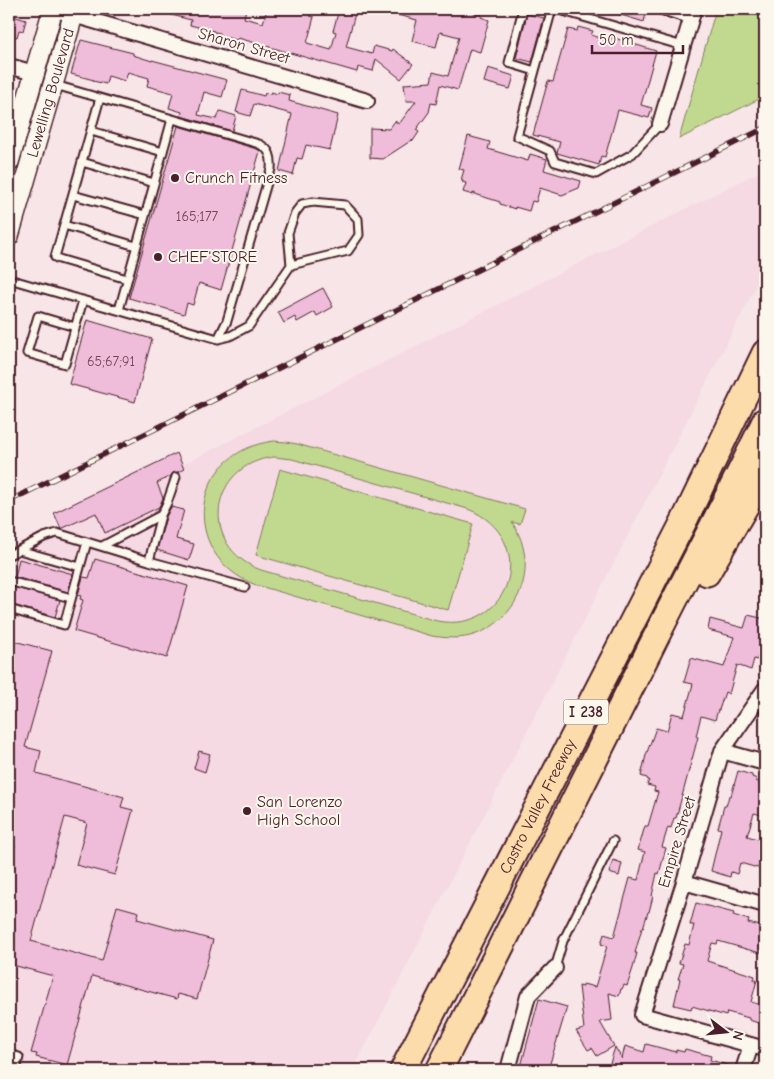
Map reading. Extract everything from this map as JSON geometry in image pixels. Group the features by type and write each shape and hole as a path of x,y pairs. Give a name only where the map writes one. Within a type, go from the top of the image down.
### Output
{"highway":[{"name":"Castro Valley Freeway","path":"403,1070 686,517 765,353"},
{"name":"Castro Valley Freeway","path":"439,1070 765,421"},
{"path":"647,656 705,576 765,472"}],"main road":[{"name":"Lewelling Boulevard","path":"9,162 53,9"},
{"name":"Lewelling Boulevard","path":"9,236 74,12"}],"street":[{"name":"Sharon Street","path":"53,9 74,12 367,101"},
{"path":"660,124 692,14"},
{"path":"9,66 34,73"},
{"name":"Empire Street","path":"751,1045 642,1015 684,882 722,751 765,688"},
{"path":"722,751 765,763"},
{"path":"684,882 765,905"},
{"path":"508,1070 528,996 555,968"},
{"path":"743,1070 751,1045 765,1049"}],"lane":[{"path":"523,9 509,63 535,71"},
{"path":"660,124 632,154 596,174 555,162 550,152 517,136 554,9 683,46"},
{"path":"657,9 692,14"},
{"path":"53,85 259,144 266,147 270,152 271,168 227,320 218,338"},
{"path":"100,98 56,257 59,260 127,279"},
{"path":"118,310 172,119"},
{"path":"91,131 163,152"},
{"path":"82,162 154,183"},
{"path":"73,195 145,215"},
{"path":"9,279 218,338 230,336 249,326 291,265 288,233 295,213 302,204 313,202 345,206 358,220 359,235 348,250 291,265"},
{"path":"64,225 136,246"},
{"path":"75,326 38,316 27,353 65,364 83,300"},
{"path":"149,560 161,515 176,477"},
{"path":"102,546 161,515"},
{"path":"9,555 44,537 57,534 245,587"},
{"path":"9,609 64,624 87,542"},
{"path":"19,550 80,567"},
{"path":"9,580 71,598"},
{"path":"555,968 563,941 612,841"},
{"path":"9,1054 19,1058 16,1070"}],"shaded area":[{"name":"San Lorenzo High School","path":"765,169 765,268 353,1070 9,1070 9,553"}],"green space":[{"path":"716,9 765,9 765,96 679,139"},
{"path":"274,441 297,444 525,509 520,524 512,522 521,540 525,561 521,589 515,602 507,613 484,631 456,638 432,636 256,585 231,571 214,551 205,529 204,506 211,483 225,464 246,449","holes":["274,457 292,459 468,509 490,523 504,541 510,561 508,581 499,599 484,613 463,621 437,621 261,570 241,559 227,544 220,526 220,508 225,490 236,474 252,463"]},
{"path":"280,469 473,524 448,610 256,555"}],"building":[{"path":"161,9 246,9 244,18 263,23 267,9 312,9 310,16 314,17 307,43 331,50 336,32 333,31 338,13 344,14 346,9 356,10 346,47 372,54 374,46 392,51 393,49 413,64 401,79 376,59 373,71 358,67 357,72 238,38 237,40 219,36 220,33 190,25 191,20 160,12"},
{"path":"387,9 459,9 482,15 481,17 489,20 480,52 470,49 458,90 440,85 436,104 431,103 429,112 416,130 419,132 413,141 383,159 370,158 370,128 389,129 395,121 399,124 416,101 406,101 404,84 431,82 433,72 448,76 459,37 440,32 436,47 412,41 417,20 386,12"},
{"path":"609,9 647,9 644,22 608,11"},
{"path":"527,14 544,18 532,62 516,58"},
{"path":"13,16 26,20 23,31 19,30 17,37 9,35 9,17 12,18"},
{"path":"578,27 593,31 591,35 610,41 611,37 656,51 641,105 652,108 649,118 618,110 605,157 601,156 599,165 557,153 560,142 533,135 548,81 553,82 568,29 577,31"},
{"path":"81,40 227,80 222,97 204,92 198,115 217,119 220,111 236,116 232,131 181,116 182,112 169,108 173,93 147,86 149,78 128,72 125,81 108,76 106,84 71,74"},
{"path":"488,68 514,76 510,89 484,82"},
{"path":"242,90 264,96 265,93 270,94 271,92 290,95 289,101 338,115 330,150 306,145 302,159 297,158 293,175 279,171 292,114 254,104 250,116 236,112"},
{"path":"178,126 260,151 221,290 199,283 193,305 187,303 184,314 129,298"},
{"path":"468,136 490,142 488,149 528,161 530,154 547,159 544,170 581,181 579,188 562,195 540,188 536,202 532,201 529,211 515,207 515,209 473,193 473,195 463,192 466,183 461,180 464,170 459,169"},
{"path":"323,288 333,307 317,316 315,312 297,322 295,317 284,323 278,312"},
{"path":"87,320 152,339 135,402 69,384"},
{"path":"177,453 184,469 173,473 157,483 163,498 159,507 105,533 96,513 61,529 54,513"},
{"path":"171,507 184,510 176,539 194,544 189,560 157,550 166,517"},
{"path":"19,559 73,574 68,592 15,577"},
{"path":"95,559 188,586 167,658 74,631 83,600 78,595 83,577 89,578"},
{"path":"9,586 60,600 55,617 9,604"},
{"path":"748,615 765,619 765,645 762,644 757,660 754,659 751,670 737,665 729,694 725,692 715,720 701,716 696,736 698,737 676,818 674,818 671,828 668,827 662,847 666,848 659,874 657,873 649,912 635,953 637,953 633,968 627,986 624,985 619,996 609,993 612,1020 600,1022 614,1046 597,1056 592,1048 588,1050 576,1031 584,1029 579,986 583,987 583,984 595,987 607,946 601,944 604,934 614,937 630,878 638,880 645,852 638,850 645,826 648,826 658,792 654,791 655,787 647,785 649,780 647,778 641,776 646,755 656,728 667,731 672,713 684,716 693,684 684,682 691,658 724,667 734,637 708,630 710,619 744,628"},
{"path":"14,641 52,651 25,747 41,751 36,773 124,797 121,807 133,810 115,875 76,865 87,823 65,817 31,941 102,961 117,906 139,912 137,919 213,940 197,999 178,994 177,999 92,976 67,1065 36,1057 37,1054 31,1053 53,976 9,964 9,869 15,846 9,845 9,658"},
{"path":"199,751 210,754 205,772 194,768"},
{"path":"738,771 752,775 752,777 757,779 756,781 765,785 765,816 754,813 747,836 765,841 765,870 740,863 737,874 731,872 730,877 711,871 721,829 718,828 724,806 726,806 729,796 731,796"},
{"path":"613,860 622,863 619,876 609,873"},
{"path":"696,903 734,913 733,915 749,920 748,923 765,927 765,941 763,941 760,953 718,941 717,944 712,943 707,961 755,976 754,980 757,980 751,1002 765,1006 765,1025 727,1012 726,1016 692,1006 691,1009 674,1005 680,979 678,979 683,964 679,963 685,944 689,945 694,925 690,925"},
{"path":"539,999 567,1007 548,1070 520,1070"},
{"path":"646,1044 676,1052 676,1050 684,1052 685,1049 711,1056 710,1060 735,1067 734,1070 608,1070 615,1047 622,1059 625,1046 644,1052"}],"railway":[{"path":"9,501 765,128"}],"place":[{"name":"Crunch Fitness","path":"175,178"},
{"name":"CHEF'STORE","path":"158,257"},
{"name":"San Lorenzo High School","path":"247,811"}]}
